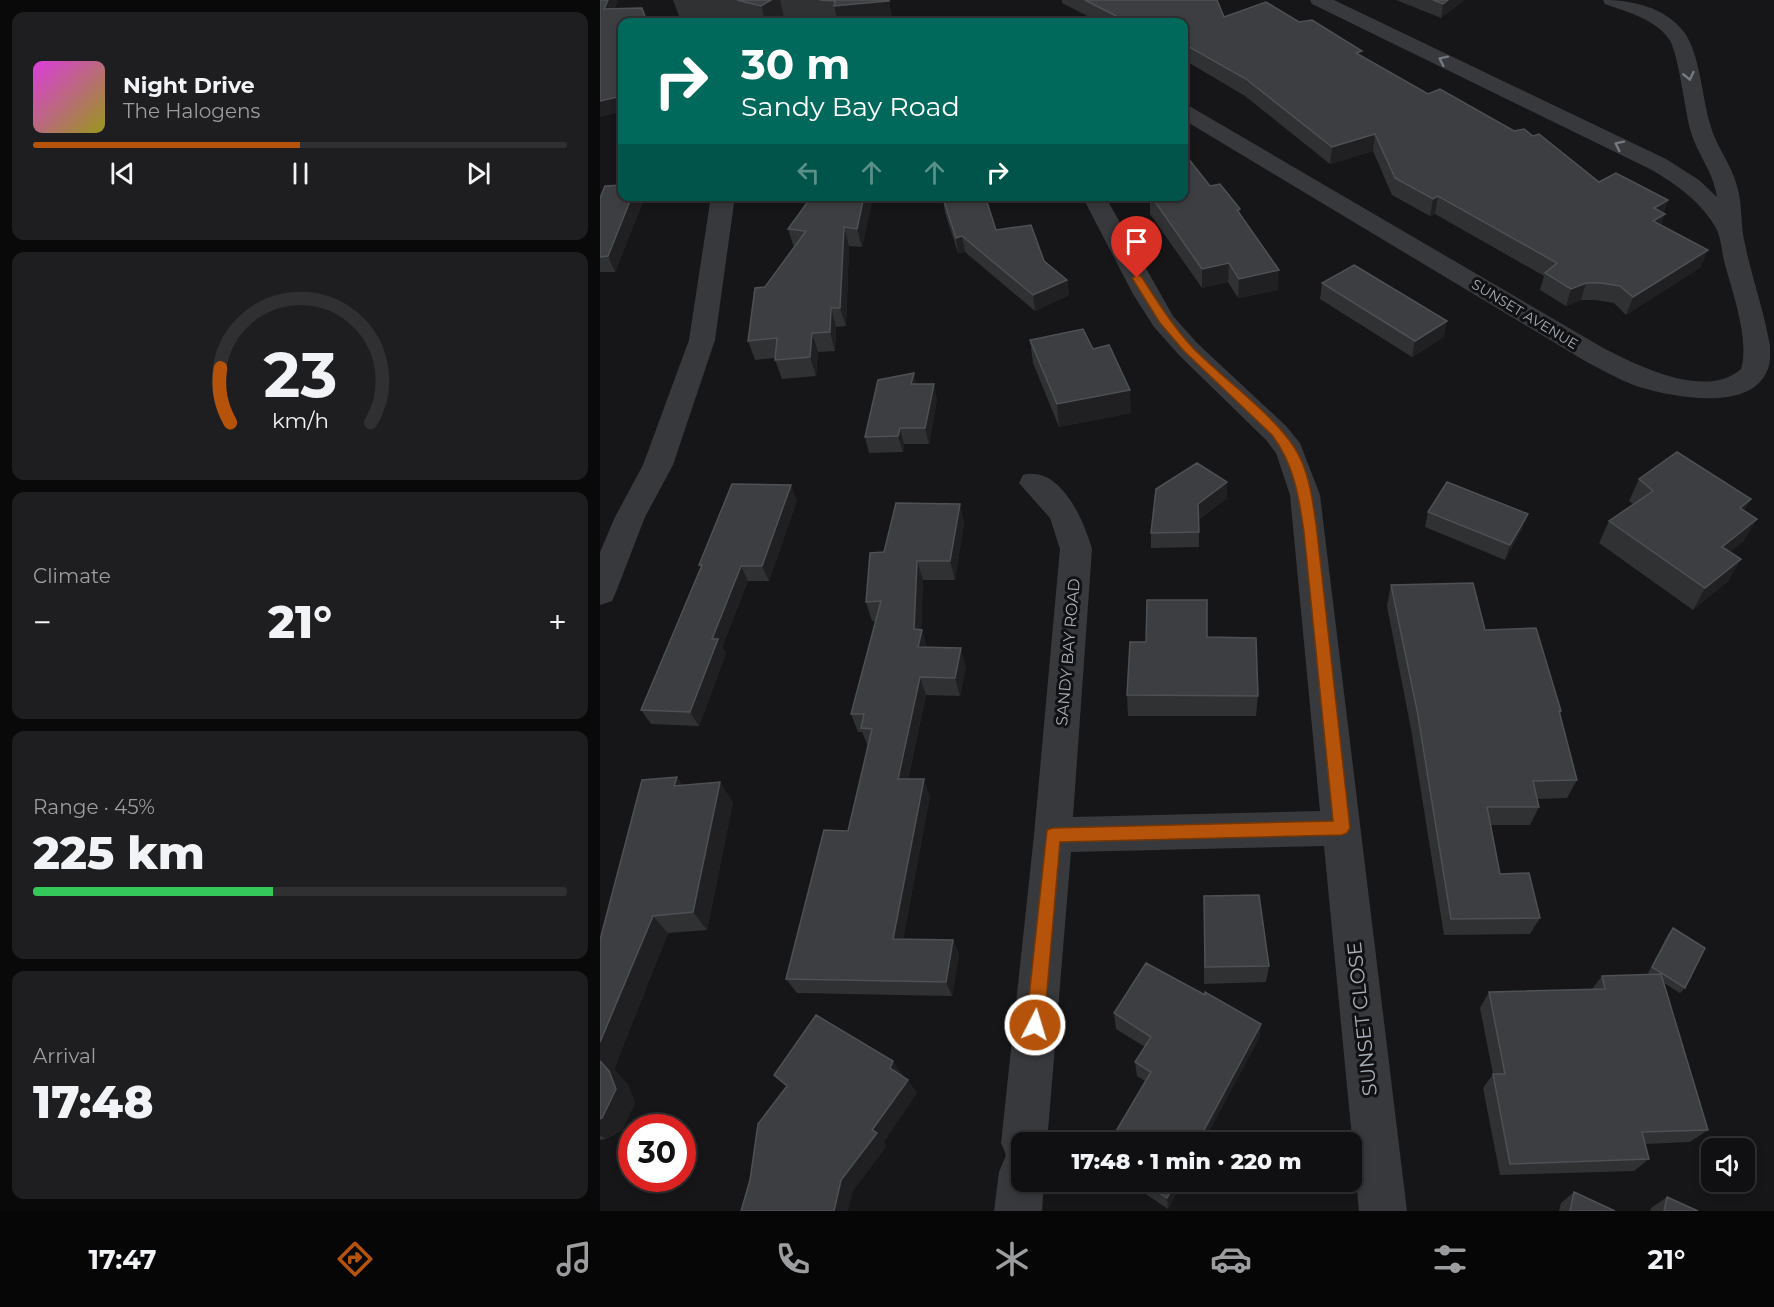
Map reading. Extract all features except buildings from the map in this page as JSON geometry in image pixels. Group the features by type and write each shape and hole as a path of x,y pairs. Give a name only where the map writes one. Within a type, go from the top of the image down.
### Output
{"street":[{"name":"SUNSET AVENUE","path":"1319,0 1658,164 1695,187 1710,202 1729,230"},
{"name":"SUNSET AVENUE","path":"1188,113 1595,356 1645,379 1671,386 1692,389 1731,387 1746,380 1758,362 1751,319 1729,230 1731,211 1720,166 1708,151 1682,44 1674,29 1612,0"},
{"name":"SUNSET AVENUE","path":"1658,164 1684,168 1700,165 1705,161 1708,151"},
{"path":"600,592 630,517 658,465 702,340 722,201"},
{"path":"1053,835 1342,828 1305,495 1290,450 1276,433 1188,349 1164,321 1146,294 1096,201"},
{"name":"SANDY BAY ROAD","path":"1025,1132 1053,835 1076,549 1071,526 1063,511 1050,495 1034,483"},
{"name":"SUNSET CLOSE","path":"1342,828 1383,1211"},
{"path":"1018,1211 1020,1192"}],"route":[{"path":"1035,1025 1053,835 1342,828 1305,495 1290,450 1276,433 1188,349 1164,321 1137,278"}]}
